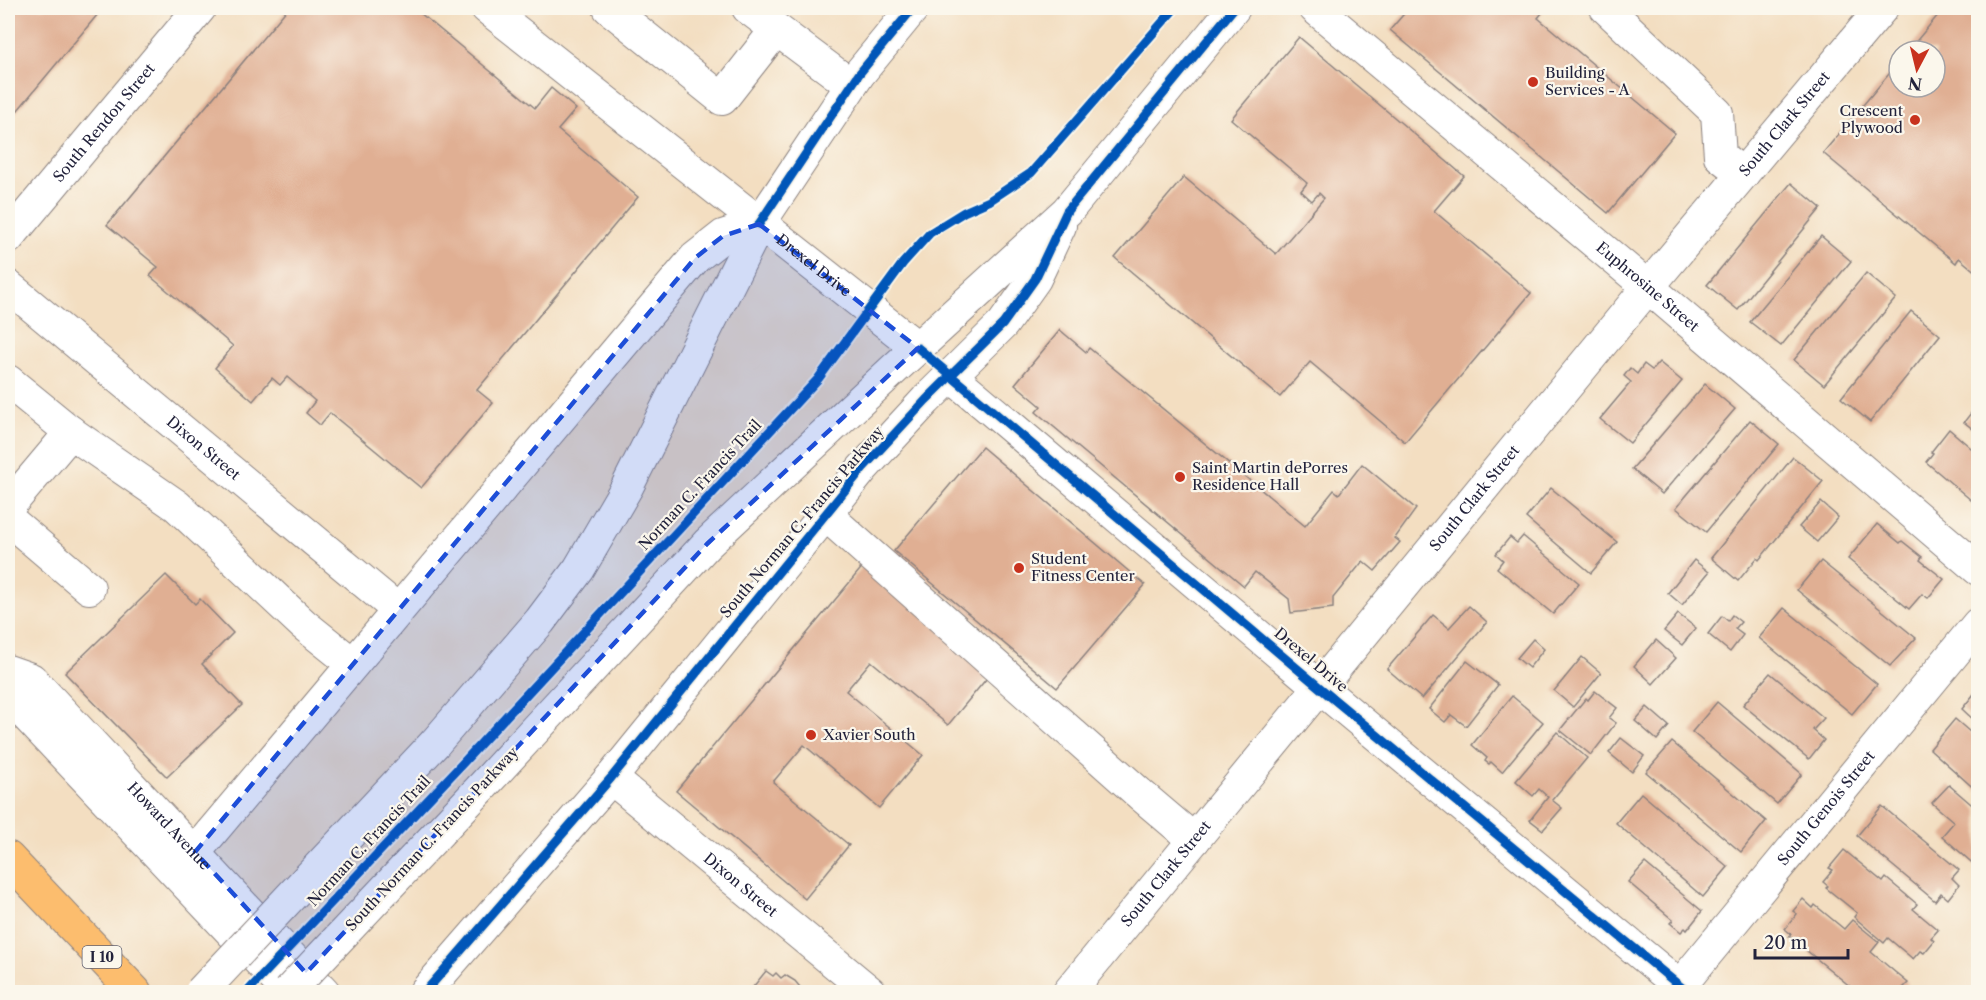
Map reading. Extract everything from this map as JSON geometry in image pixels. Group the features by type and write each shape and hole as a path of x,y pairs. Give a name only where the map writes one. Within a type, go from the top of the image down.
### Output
{"highway":[{"name":"I 10","path":"8,858 135,993"},
{"path":"70,922 149,993"}],"street":[{"name":"South Rendon Street","path":"8,237 200,8"},
{"name":"Drexel Drive","path":"487,8 918,348"},
{"path":"609,8 722,99 776,30"},
{"path":"748,8 851,85"},
{"path":"201,993 435,744 540,621 579,569 627,487 759,224 851,85 913,8"},
{"name":"South Norman C. Francis Parkway","path":"290,993 707,544 1067,211 1234,8"},
{"name":"Euphrosine Street","path":"1315,8 1978,568"},
{"path":"1606,8 1717,113 1720,156 1743,174"},
{"name":"South Clark Street","path":"1069,993 1648,287 1882,8"},
{"name":"South Norman C. Francis Parkway","path":"425,993 611,778 862,468 1003,324 1035,279 1067,211"},
{"path":"195,852 695,258 723,236 759,224"},
{"name":"Dixon Street","path":"8,286 398,610"},
{"name":"Drexel Drive","path":"951,375 1681,991"},
{"path":"8,381 71,432 177,506 303,624 353,664"},
{"path":"8,507 71,432"},
{"path":"825,514 1194,840"},
{"path":"8,519 89,588"},
{"name":"South Genois Street","path":"1681,991 1978,624"},
{"name":"Howard Avenue","path":"8,671 31,679 195,852 324,993"},
{"name":"Howard Avenue","path":"8,692 11,699 290,993"},
{"name":"Dixon Street","path":"611,778 870,993"}],"highlighted area":[{"path":"759,224 918,348 707,544 306,973 195,852 695,258 723,236"}],"building":[{"path":"8,8 103,8 8,122"},
{"path":"288,8 414,8 535,108 551,88 576,109 558,130 638,197 477,390 493,403 421,488 330,413 320,425 306,413 315,401 287,377 280,385 272,378 253,401 215,368 233,346 150,276 158,267 107,225"},
{"name":"Building Services - A","path":"1409,8 1546,8 1538,18 1675,133 1608,213 1390,30"},
{"name":"Crescent Plywood","path":"1944,8 1967,8 1978,17 1978,274 1959,258 1956,263 1823,153 1887,76 1887,99 1947,99 1947,39 1918,39"},
{"path":"1299,37 1464,176 1434,211 1531,293 1405,442 1310,362 1280,397 1115,258 1184,177 1276,254 1324,198 1319,193 1312,201 1301,191 1307,183 1231,119"},
{"path":"1791,183 1821,208 1738,310 1707,285"},
{"path":"1821,236 1851,261 1781,346 1750,322"},
{"path":"1866,273 1896,298 1824,385 1794,360"},
{"path":"1911,311 1940,335 1870,422 1841,398"},
{"name":"Saint Martin dePorres Residence Hall","path":"1060,330 1086,352 1089,348 1305,526 1334,490 1339,494 1362,464 1416,509 1395,538 1400,542 1375,571 1363,561 1333,598 1333,608 1291,613 1289,599 1255,572 1244,586 1036,412 1041,406 1015,384"},
{"path":"1659,362 1682,381 1630,443 1600,419 1631,382 1624,376 1630,368 1637,374 1644,364 1652,370"},
{"path":"1705,384 1735,409 1662,494 1632,469"},
{"path":"1978,404 1978,433 1964,422"},
{"path":"1750,420 1779,444 1706,532 1676,508"},
{"path":"1949,429 1978,454 1978,506 1926,462"},
{"name":"Student Fitness Center","path":"982,447 1145,585 1057,688 894,551"},
{"path":"1793,457 1823,481 1759,560 1757,558 1738,581 1711,558"},
{"path":"1551,488 1617,542 1591,573 1526,518"},
{"path":"1821,502 1838,517 1817,542 1799,527"},
{"path":"1877,524 1922,557 1920,560 1944,579 1928,598 1922,594 1909,609 1848,559"},
{"path":"1523,536 1579,583 1553,614 1497,568 1503,560 1496,554 1510,537 1517,543"},
{"path":"1694,560 1709,572 1682,605 1668,593"},
{"path":"1821,561 1916,638 1890,666 1797,590"},
{"name":"Xavier South","path":"864,565 992,672 948,725 871,661 846,691 923,755 879,808 804,745 773,782 849,845 805,899 676,791"},
{"path":"166,575 195,604 200,599 233,633 202,664 242,705 167,777 65,673"},
{"path":"1469,606 1487,622 1422,699 1387,669 1433,615 1449,628"},
{"path":"1784,608 1877,684 1852,714 1759,638"},
{"path":"1678,614 1696,628 1682,645 1664,631"},
{"path":"1732,615 1741,622 1735,629 1743,635 1730,652 1708,634 1722,616 1728,621"},
{"path":"1533,639 1544,649 1529,668 1517,658"},
{"path":"1656,640 1676,658 1653,684 1634,666"},
{"path":"1582,657 1601,673 1573,707 1554,691"},
{"path":"1467,661 1498,685 1466,726 1451,715 1445,722 1429,709"},
{"path":"1770,673 1824,718 1813,730 1824,740 1809,759 1743,705"},
{"path":"1978,689 1978,724 1962,709"},
{"path":"1595,691 1617,708 1609,718 1616,723 1591,755 1560,730 1586,698 1588,700"},
{"path":"1512,696 1543,722 1502,772 1491,762 1489,764 1485,761 1487,758 1472,745"},
{"path":"1717,702 1802,774 1777,804 1692,732"},
{"path":"1647,707 1669,726 1657,740 1635,721"},
{"path":"1955,719 1978,739 1978,792 1930,749"},
{"path":"1557,732 1587,758 1552,800 1562,808 1543,830 1530,820 1548,797 1539,789 1533,796 1516,781"},
{"path":"1621,738 1644,756 1632,772 1609,753"},
{"path":"1672,742 1766,821 1741,852 1646,772"},
{"path":"1949,785 1978,810 1978,868 1942,836 1954,822 1932,803"},
{"path":"1641,793 1728,867 1703,897 1616,823"},
{"path":"1882,806 1959,870 1952,878 1959,885 1948,899 1941,893 1935,901 1857,836"},
{"path":"1844,850 1883,882 1886,878 1917,904 1913,909 1938,930 1931,938 1934,941 1924,953 1920,951 1913,959 1888,938 1884,943 1854,917 1857,913 1826,888 1828,886 1823,882 1833,870 1829,868"},
{"path":"1645,863 1702,911 1687,930 1685,928 1681,932 1670,923 1673,920 1628,882"},
{"path":"1803,899 1813,908 1815,905 1844,929 1852,920 1879,942 1871,952 1908,983 1899,992 1857,992 1789,936 1791,934 1785,929 1797,914 1793,911"},
{"path":"766,971 773,976 776,973 781,978 785,975 795,981 804,992 749,992"}],"cycle path":[{"path":"759,224 859,74 913,8"},
{"name":"Norman C. Francis Trail","path":"247,992 461,765 818,379 903,263 930,233 964,212 989,201 1031,173 1175,8"},
{"path":"425,992 611,778 863,468 926,400 1003,324 1035,279 1067,211 1234,8"},
{"path":"918,348 1319,687 1687,992"}],"place":[{"name":"Building Services - A","path":"1533,82"},
{"name":"Crescent Plywood","path":"1915,120"},
{"name":"Saint Martin dePorres Residence Hall","path":"1180,477"},
{"name":"Student Fitness Center","path":"1019,568"},
{"name":"Xavier South","path":"811,735"}]}
